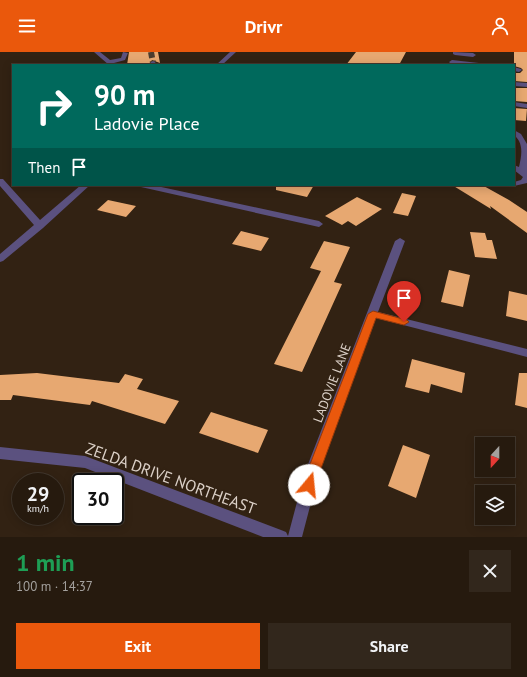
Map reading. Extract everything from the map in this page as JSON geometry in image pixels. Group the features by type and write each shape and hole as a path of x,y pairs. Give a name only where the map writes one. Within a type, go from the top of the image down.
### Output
{"street":[{"path":"97,52 111,64 123,58 125,53"},
{"path":"220,64 233,52"},
{"path":"452,64 455,52 473,55"},
{"path":"515,84 527,85"},
{"path":"515,104 527,106"},
{"path":"515,133 523,140 526,148 526,164 522,171"},
{"path":"515,168 522,171 527,177 526,180 520,184 515,184"},
{"path":"0,181 40,226"},
{"path":"0,259 85,186"},
{"path":"145,186 319,224"},
{"name":"LADOVIE LANE","path":"295,537 312,472 400,241"},
{"path":"373,314 527,353"},
{"name":"ZELDA DRIVE NORTHEAST","path":"0,453 85,462 281,537"}],"building":[{"path":"129,52 158,52 160,63 152,60 149,64 127,64"},
{"path":"356,52 406,52 400,64 347,64"},
{"path":"514,52 527,52 527,82 515,81 515,73 520,73 523,70 515,66"},
{"path":"515,88 527,88 527,102 515,101"},
{"path":"515,108 527,109 526,121 515,120"},
{"path":"276,186 313,186 307,197 276,190"},
{"path":"454,186 484,186 509,200 527,212 527,233 490,206 491,209"},
{"path":"402,193 416,196 408,216 393,213"},
{"path":"357,197 382,209 356,226 348,221 342,225 325,216"},
{"path":"108,200 136,206 126,217 97,210"},
{"path":"241,231 269,238 261,251 232,244"},
{"path":"470,232 485,233 487,240 492,240 497,259 475,257"},
{"path":"324,241 350,247 334,282 342,284 302,372 274,364 321,271 310,268"},
{"path":"449,270 470,275 463,307 441,302"},
{"path":"509,291 527,295 527,321 506,316"},
{"path":"412,359 465,373 462,393 431,384 429,393 405,387"},
{"path":"37,373 119,383 125,374 143,379 137,389 179,401 165,424 92,401 90,405 13,395 11,400 0,400 0,375"},
{"path":"519,373 527,373 527,408 515,405"},
{"path":"211,412 268,430 258,453 199,433"},
{"path":"403,445 430,455 416,498 388,486"}],"tunnel":[{"path":"151,52 153,63"}],"route":[{"path":"309,485 312,472 373,314 404,322"}]}
